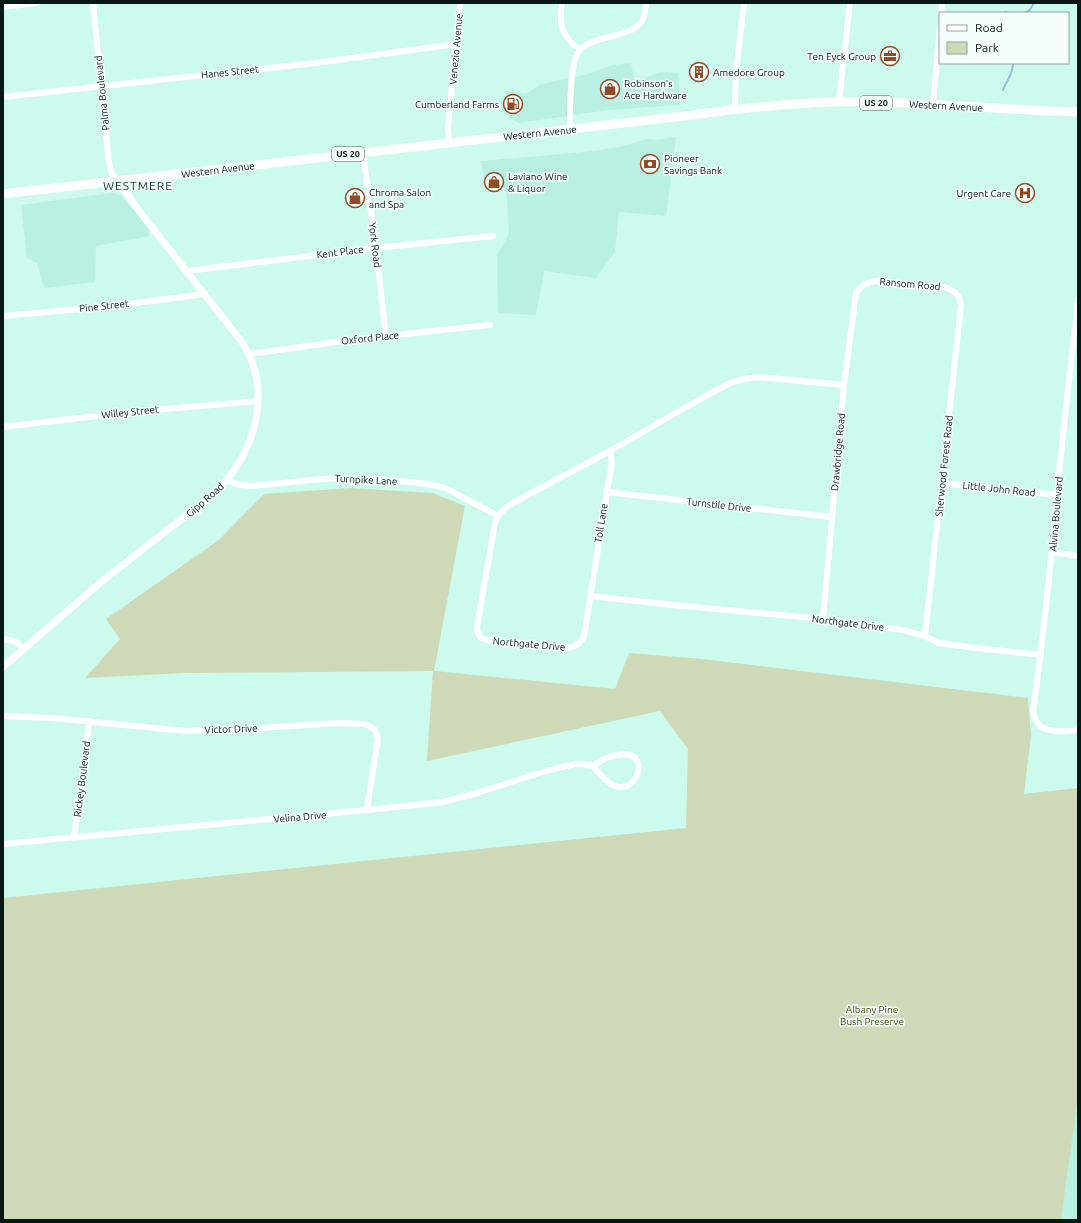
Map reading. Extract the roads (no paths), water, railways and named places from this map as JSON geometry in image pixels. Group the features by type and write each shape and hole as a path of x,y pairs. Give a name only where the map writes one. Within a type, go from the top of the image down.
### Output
{"main road":[{"name":"Western Avenue","path":"3,194 571,130 735,109 794,104 839,102 1078,112"}],"street":[{"path":"3,7 37,3"},
{"name":"Palma Boulevard","path":"93,3 110,168 112,174 118,181"},
{"name":"Venezio Avenue","path":"449,143 448,128 460,3"},
{"path":"562,3 561,22 565,35 569,41 580,50"},
{"path":"571,130 570,116 575,58 580,50 587,45 627,31 638,24 642,20 646,3"},
{"path":"735,109 736,72 744,3"},
{"path":"839,102 850,3"},
{"path":"933,105 939,37"},
{"name":"Hanes Street","path":"3,97 315,63 457,44"},
{"name":"York Road","path":"363,153 386,336"},
{"name":"Gipp Road","path":"3,667 101,582 216,492 227,480 243,456 256,421 258,401 256,376 250,354 118,181"},
{"name":"Kent Place","path":"187,271 376,248 493,236"},
{"name":"Ransom Road","path":"860,287 871,281 884,282 945,288 954,291 958,296"},
{"name":"Drawbridge Road","path":"823,619 844,385 853,308 856,293 860,287"},
{"name":"Pine Street","path":"3,316 113,306 205,294"},
{"name":"Sherwood Forest Road","path":"925,636 961,305 958,296"},
{"name":"Alvina Boulevard","path":"1078,300 1041,655 1033,710 1034,718 1040,726 1046,729 1078,730"},
{"name":"Oxford Place","path":"250,354 386,336 490,325"},
{"path":"498,516 503,510 522,497 610,451 730,383 758,377 844,385"},
{"name":"Willey Street","path":"3,427 131,412 258,401"},
{"name":"Toll Lane","path":"590,596 612,462 610,451"},
{"name":"Turnpike Lane","path":"227,480 236,484 251,486 333,478 391,480 428,484 453,492 498,516"},
{"name":"Little John Road","path":"942,483 1057,495"},
{"name":"Turnstile Drive","path":"606,492 832,517"},
{"name":"Northgate Drive","path":"498,516 495,523 488,558 477,626 479,635 485,640 568,648 573,647 578,644 584,636 590,596 673,606 823,619 904,630 925,636 939,643 1041,655"},
{"path":"1052,552 1078,556"},
{"path":"3,639 14,641 24,649"},
{"name":"Victor Drive","path":"3,716 89,721 186,731 337,723 368,725 375,730 378,738 367,810"},
{"name":"Rickey Boulevard","path":"74,837 89,721"},
{"path":"626,754 631,755 636,759 639,770 637,776 632,782 627,786 621,787 609,782 599,774 593,766 610,756 626,754"},
{"name":"Velina Drive","path":"3,844 443,802 546,771 575,764 593,766"}],"waterway":[{"path":"1027,12 1034,3"},
{"path":"1003,90 1011,74 1013,64"}],"place":[{"name":"Ten Eyck Group","path":"890,56"},
{"name":"Amedore Group","path":"699,72"},
{"name":"Robinson's Ace Hardware","path":"610,89"},
{"name":"Cumberland Farms","path":"513,104"},
{"name":"Pioneer Savings Bank","path":"650,164"},
{"name":"Laviano Wine & Liquor","path":"494,182"},
{"name":"Urgent Care","path":"1025,193"},
{"name":"Chroma Salon and Spa","path":"355,198"}],"district":[{"name":"WESTMERE","path":"138,185"}],"park label":[{"name":"Albany Pine Bush Preserve","path":"872,1014"}]}
